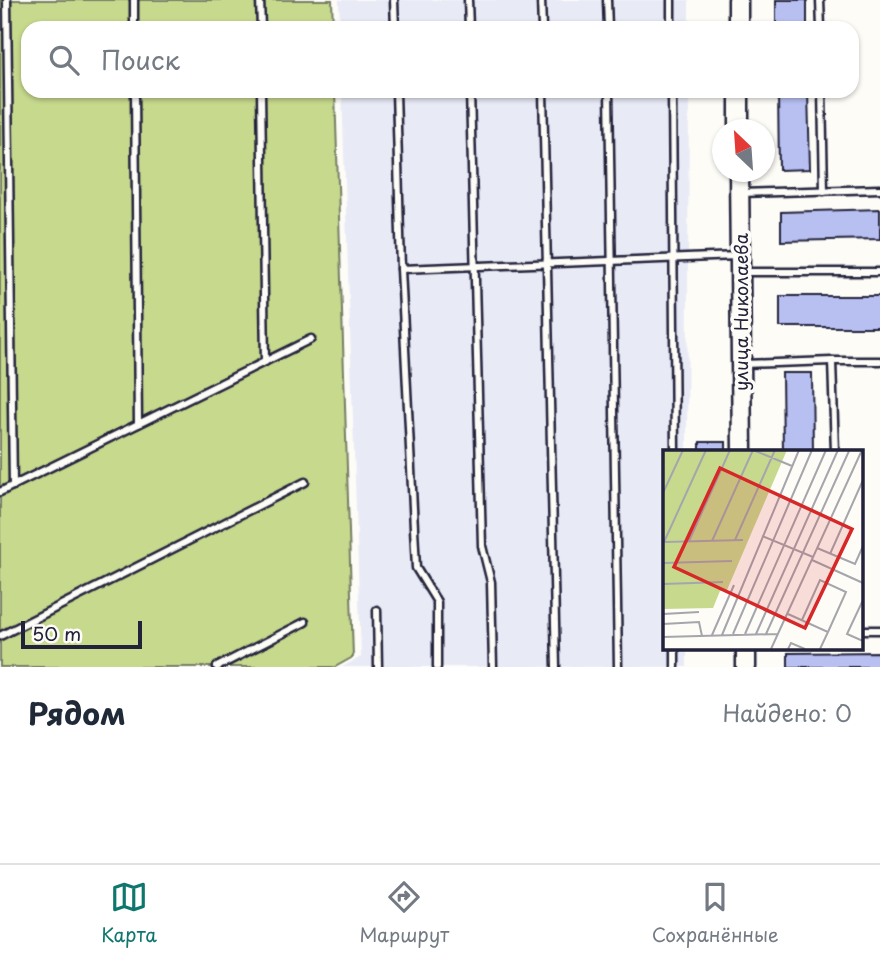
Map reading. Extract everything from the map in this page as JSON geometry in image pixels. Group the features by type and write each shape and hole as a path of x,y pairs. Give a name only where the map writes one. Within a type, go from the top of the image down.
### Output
{"main road":[{"path":"738,0 738,21"},
{"path":"739,98 739,119"},
{"name":"улица Николаева","path":"739,182 742,450"}],"lane":[{"path":"7,0 13,486"},
{"path":"134,0 134,21"},
{"path":"260,0 261,21"},
{"path":"394,0 395,21"},
{"path":"468,0 468,21"},
{"path":"541,0 542,21"},
{"path":"607,0 608,21"},
{"path":"671,0 671,21"},
{"path":"820,0 821,21"},
{"path":"135,98 138,424"},
{"path":"261,98 265,362"},
{"path":"396,98 401,269 416,568 437,602 437,667"},
{"path":"470,98 482,546 491,582 494,667"},
{"path":"543,98 556,667"},
{"path":"609,98 618,667"},
{"path":"672,98 675,450"},
{"path":"822,98 824,191"},
{"path":"739,194 880,190"},
{"path":"401,269 674,258 880,272"},
{"path":"0,492 312,339"},
{"path":"832,361 835,450"},
{"path":"740,364 880,361"},
{"path":"0,636 305,482"},
{"path":"377,610 378,667"},
{"path":"217,667 305,622"},
{"path":"862,630 880,630"}],"shaded area":[{"path":"339,0 689,0 689,21 340,21"},
{"path":"342,98 689,98 687,450 663,450 663,650 687,650 687,667 342,667 361,657"}],"green space":[{"path":"0,0 332,0 333,21 21,21 21,98 335,98 353,657 335,667 0,667"}],"building":[{"path":"776,0 807,0 807,21 776,21"},
{"path":"778,98 808,98 810,169 779,170"},
{"path":"880,209 880,239 781,241 781,212"},
{"path":"780,296 880,296 880,327 780,327"},
{"path":"782,373 812,373 813,450 783,450"},
{"path":"700,442 726,442 726,450 700,450"},
{"path":"880,652 880,667 788,667 788,653"}]}
